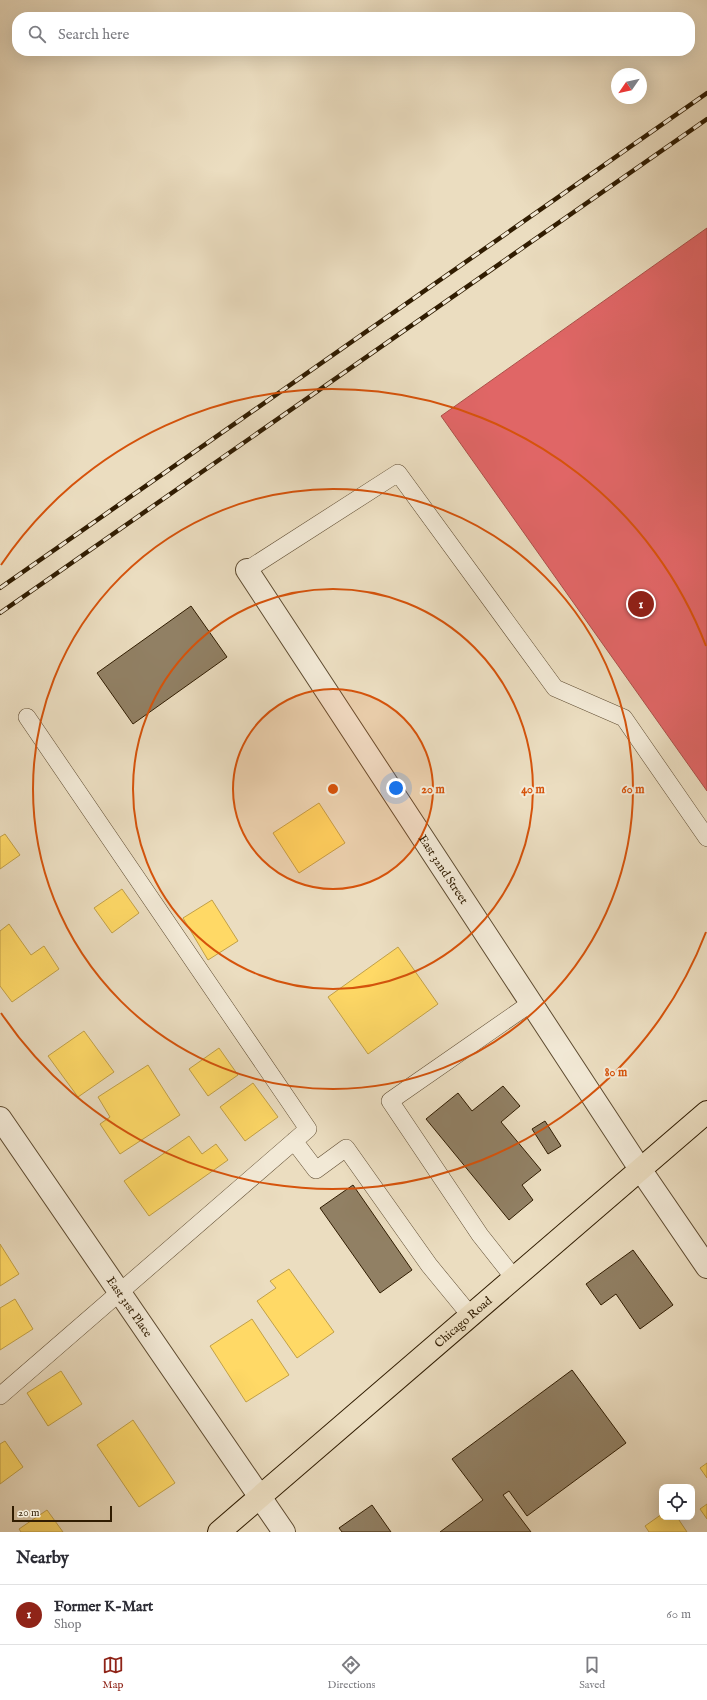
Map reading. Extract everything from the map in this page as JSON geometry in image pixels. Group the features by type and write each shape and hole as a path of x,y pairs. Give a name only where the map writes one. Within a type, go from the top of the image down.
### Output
{"main road":[{"name":"Chicago Road","path":"219,1532 707,1112"}],"street":[{"name":"East 32nd Street","path":"247,570 640,1170 707,1267"},
{"name":"East 31st Place","path":"0,1118 284,1532"}],"lane":[{"path":"247,570 398,472 555,688 624,718 707,838"},
{"path":"0,1396 308,1129 27,717"},
{"path":"514,1278 480,1235 390,1101 531,1003"},
{"path":"294,1141 316,1170 346,1148 429,1265 470,1316"}],"building: Homes":[{"path":"319,803 345,843 299,873 273,833"},
{"path":"5,834 20,855 0,869 0,837"},
{"path":"122,889 139,913 112,933 94,908"},
{"path":"212,900 238,941 208,960 183,918"},
{"path":"9,924 31,955 44,946 59,969 12,1002 0,986 0,931"},
{"path":"398,947 438,1004 368,1054 328,997"},
{"path":"84,1031 114,1072 78,1097 48,1056"},
{"path":"219,1048 238,1075 208,1096 189,1069"},
{"path":"148,1065 180,1115 120,1154 100,1124 110,1117 98,1097"},
{"path":"253,1083 278,1117 245,1141 220,1107"},
{"path":"189,1136 202,1154 216,1144 228,1160 149,1216 124,1181"},
{"path":"0,1244 19,1274 0,1286"},
{"path":"289,1269 334,1332 297,1358 257,1301 276,1288 270,1281"},
{"path":"15,1299 33,1329 0,1350 0,1308"},
{"path":"252,1319 289,1375 246,1402 210,1346"},
{"path":"61,1371 82,1404 48,1426 27,1393"},
{"path":"133,1420 175,1483 139,1507 97,1445"},
{"path":"5,1441 23,1467 0,1484 0,1444"},
{"path":"707,1463 707,1478 700,1468"},
{"path":"707,1504 707,1519 700,1509"},
{"path":"47,1510 63,1532 21,1532 19,1529"},
{"path":"659,1516 659,1520 679,1520 687,1532 649,1532 645,1526"}],"building: Shops":[{"path":"707,228 707,791 441,416"}],"building: Other":[{"path":"191,606 227,657 133,724 97,673"},
{"path":"503,1086 520,1106 501,1122 541,1170 522,1185 533,1200 509,1220 426,1119 458,1093 472,1111"},
{"path":"545,1121 561,1146 548,1154 532,1129"},
{"path":"353,1185 412,1270 380,1293 320,1208"},
{"path":"633,1250 673,1305 640,1329 616,1294 601,1305 586,1284"},
{"path":"572,1370 626,1443 527,1516 509,1491 503,1495 531,1532 440,1532 483,1500 452,1459"},
{"path":"372,1505 391,1532 342,1532 339,1528"}],"railway":[{"path":"0,588 707,93"},
{"path":"0,613 707,119"}],"place":[{"name":"Former K-Mart","path":"641,604"}]}
